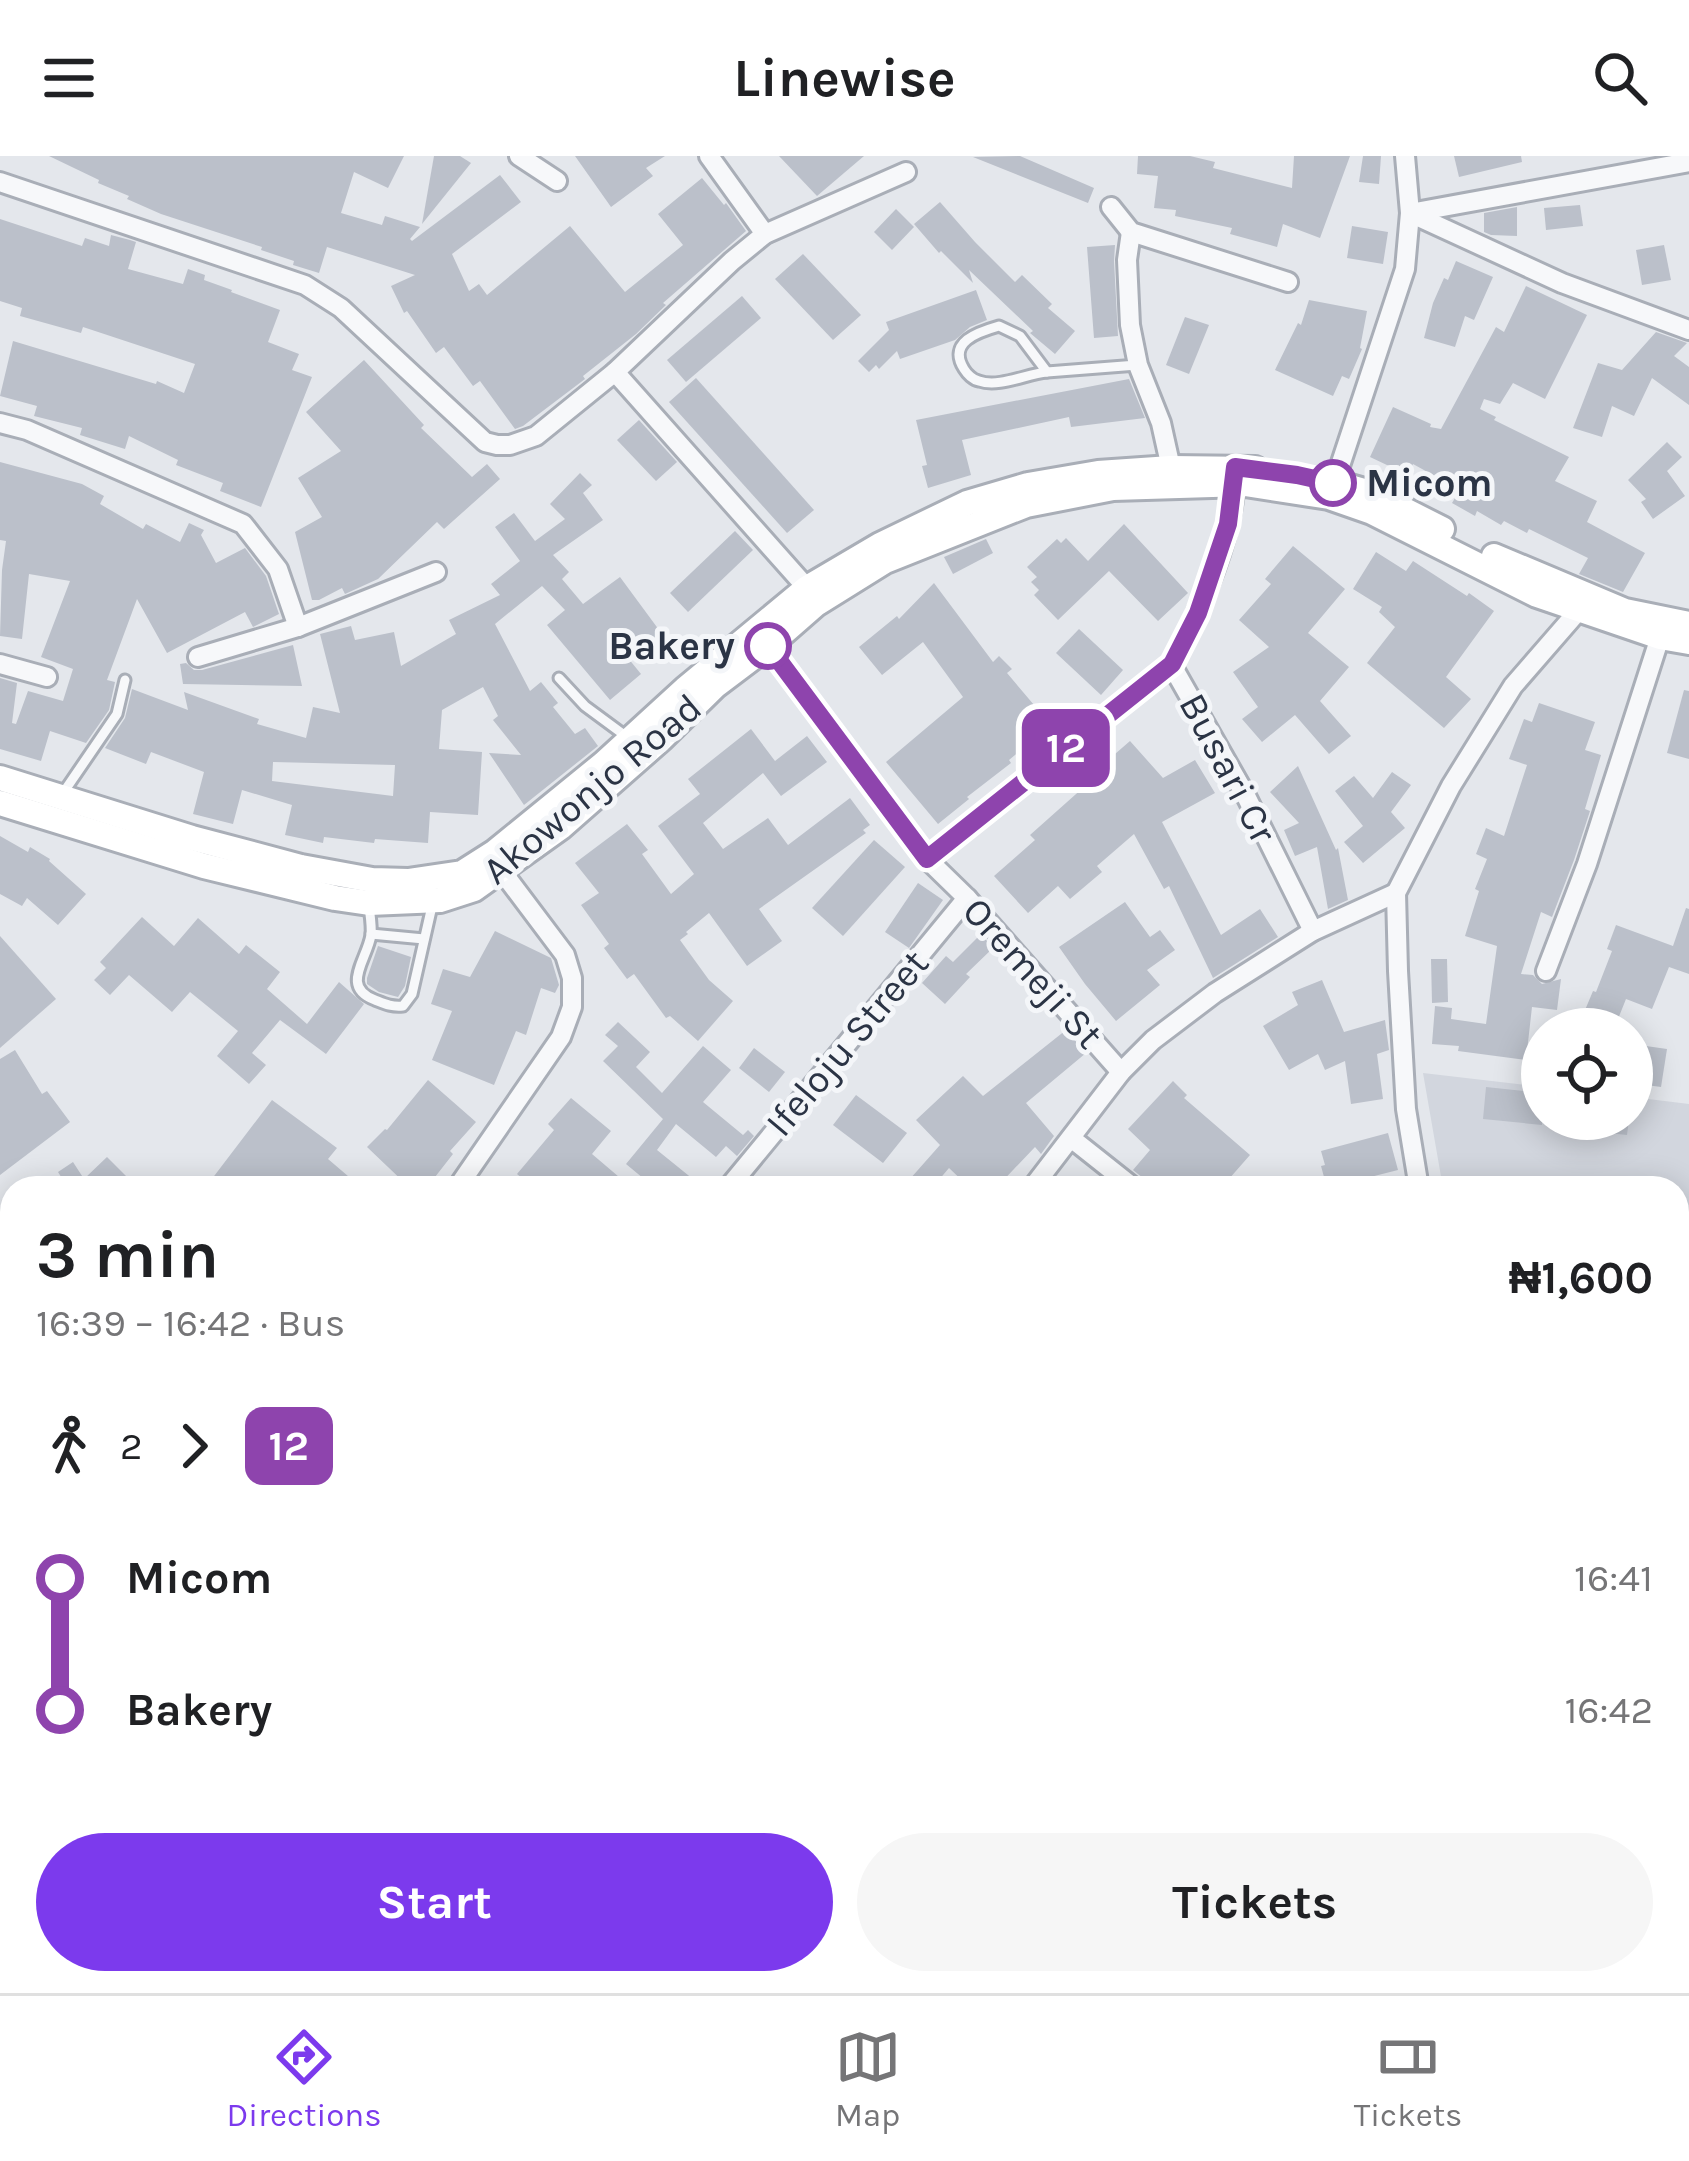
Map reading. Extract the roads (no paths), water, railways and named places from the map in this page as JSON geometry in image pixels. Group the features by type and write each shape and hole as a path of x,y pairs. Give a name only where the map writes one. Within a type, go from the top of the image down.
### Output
{"main road":[{"name":"Akowonjo Road","path":"0,803 203,866 335,898 462,873 514,837 807,588 880,545 967,503 1028,485 1098,473 1171,468 1235,475"},
{"name":"Akowonjo Road","path":"0,778 370,892 433,901 474,889 561,826 715,686 816,604 885,561 1026,505 1114,488 1235,475 1283,472 1331,490 1538,595 1660,637 1689,642"},
{"name":"Akowonjo Road","path":"1331,490 1371,493 1549,580 1625,610 1689,624"}],"street":[{"path":"519,156 557,181"},
{"path":"709,156 765,234"},
{"path":"1331,490 1405,269 1410,213 1406,156"},
{"path":"1410,213 1689,162"},
{"path":"0,182 305,286 341,308 452,413 496,446 536,436 615,372 765,234 907,172"},
{"path":"1111,207 1131,232 1288,282"},
{"path":"1410,213 1562,283 1689,330"},
{"path":"1131,232 1127,260 1130,325 1171,468"},
{"path":"615,372 807,588"},
{"path":"0,423 27,430 243,524 278,568 298,627"},
{"name":"Busari Cr","path":"1235,475 1228,524 1198,613 1172,664 1246,796 1313,931"},
{"path":"198,657 298,627 436,572"},
{"path":"1417,1176 1406,1109 1396,893 1451,786 1513,686 1579,610"},
{"path":"1546,971 1587,864 1660,637"},
{"name":"Oremeji St","path":"768,646 927,859 1121,1072"},
{"path":"0,664 47,677"},
{"path":"927,859 1172,664"},
{"path":"465,1176 561,1037 572,1007 572,978 565,955 501,870"},
{"path":"1041,1176 1121,1072 1153,1040 1215,993 1313,931 1396,893"},
{"name":"Ifeloju Street","path":"738,1176 967,898"},
{"path":"1071,1138 1119,1176"}],"lane":[{"path":"1047,372 1020,336 1007,328 979,332 959,348 964,370 980,382 1138,364"},
{"path":"559,678 585,706 630,740"},
{"path":"62,796 116,714 125,680"},
{"path":"370,892 371,934 357,988 364,996 392,1007 403,1006 412,994 433,901"},
{"path":"371,934 424,939"}],"place":[{"name":"Micom","path":"1333,483"},
{"name":"Bakery","path":"768,646"}]}
